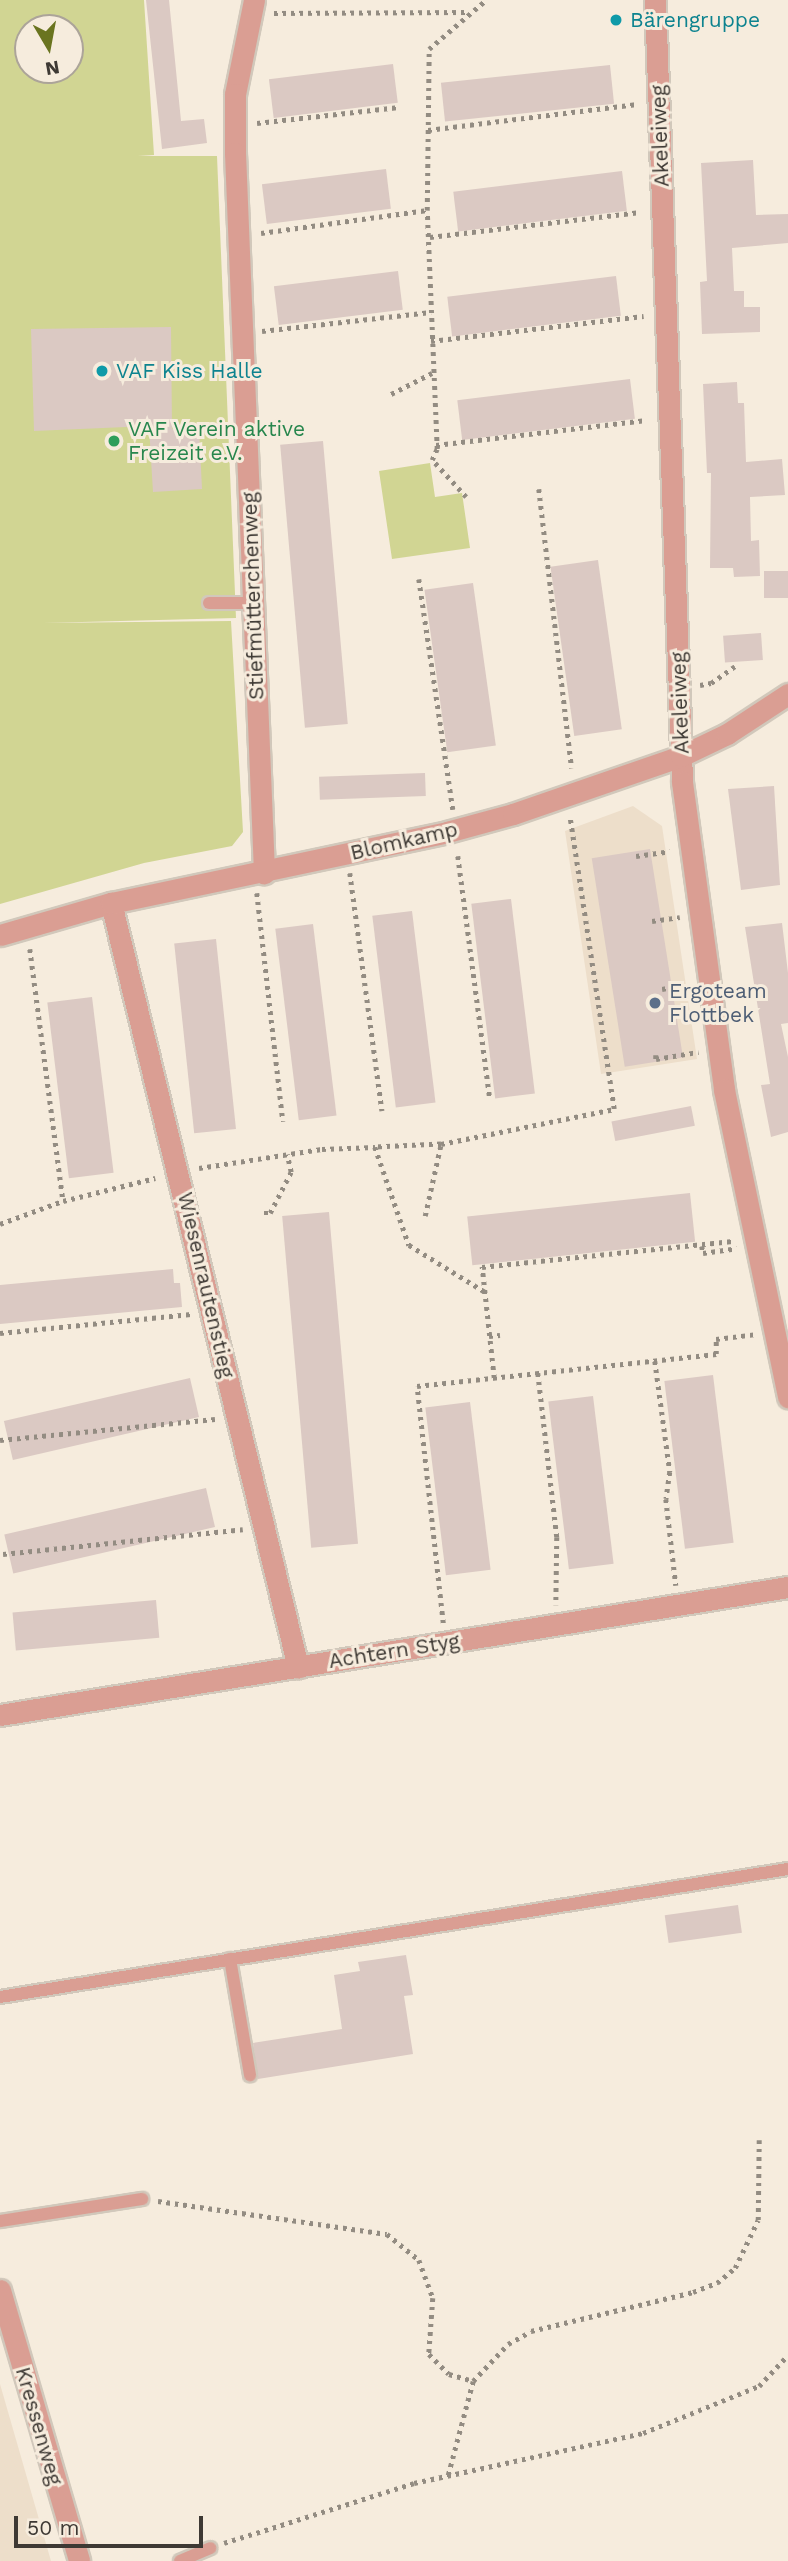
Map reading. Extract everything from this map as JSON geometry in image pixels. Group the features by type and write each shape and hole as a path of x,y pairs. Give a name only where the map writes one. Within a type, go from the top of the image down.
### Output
{"street":[{"name":"Akeleiweg","path":"655,0 681,756 702,950 724,1090 788,1397"},
{"name":"Stiefmütterchenweg","path":"251,7 237,81 235,125 260,874"},
{"name":"Blomkamp","path":"0,935 111,904 455,830 567,796 681,756 727,734 788,694"},
{"name":"Wiesenrautenstieg","path":"111,904 298,1667"},
{"name":"Achtern Styg","path":"0,1715 788,1587"},
{"name":"Kressenweg","path":"0,2290 79,2561"}],"lane":[{"path":"209,603 253,603"},
{"path":"0,1997 788,1869"},
{"path":"230,1959 250,2075"},
{"path":"0,2221 142,2199"},
{"path":"180,2561 210,2548"}],"path":[{"path":"466,497 432,460 436,445 427,210 429,49 486,0"},
{"path":"251,7 469,12"},
{"path":"428,130 659,102"},
{"path":"235,125 399,107"},
{"path":"430,237 662,209"},
{"path":"239,236 427,210"},
{"path":"244,333 431,312"},
{"path":"431,341 666,313"},
{"path":"391,394 432,373"},
{"path":"436,445 669,417"},
{"path":"539,489 572,768"},
{"path":"419,579 455,830"},
{"path":"695,685 711,683 735,666"},
{"path":"193,1169 287,1154 441,1144 614,1109 567,796"},
{"path":"636,856 671,850"},
{"path":"348,854 382,1111"},
{"path":"458,856 490,1099"},
{"path":"260,874 283,1122"},
{"path":"652,921 681,916"},
{"path":"27,927 63,1201"},
{"path":"662,989 692,984"},
{"path":"656,1055 656,1059 702,1051"},
{"path":"425,1216 441,1144"},
{"path":"375,1147 409,1245 485,1292"},
{"path":"264,1213 270,1213 291,1172 287,1154"},
{"path":"0,1224 63,1201 166,1175"},
{"path":"494,1378 482,1267 727,1242"},
{"path":"702,1246 703,1253 741,1248"},
{"path":"0,1333 200,1314"},
{"path":"444,1631 417,1386 716,1354 716,1339 759,1333"},
{"path":"489,1336 500,1335"},
{"path":"655,1361 670,1472 666,1499 677,1593"},
{"path":"538,1373 557,1537 555,1612"},
{"path":"0,1440 225,1419"},
{"path":"4,1554 251,1528"},
{"path":"448,2475 473,2381 508,2343 531,2331 718,2283 735,2268 758,2220 759,2140"},
{"path":"142,2199 387,2234 419,2260 433,2298 429,2354 449,2374 473,2381"},
{"path":"210,2548 448,2475 643,2433 759,2386 788,2354"}],"shaded area":[{"path":"633,806 662,826 697,1059 601,1074 565,831"},
{"path":"0,2384 51,2561 0,2561"}],"green space":[{"path":"0,0 144,0 154,155 138,156 217,156 236,618 43,623 231,621 243,832 232,846 144,863 0,904"},
{"path":"430,463 435,497 462,493 470,548 392,559 379,471"}],"building":[{"path":"146,0 169,0 181,121 204,119 207,143 162,149"},
{"path":"393,64 398,103 274,118 269,79"},
{"path":"610,65 614,104 445,122 441,83"},
{"path":"753,160 756,215 788,214 788,243 732,248 734,291 744,291 744,307 760,307 760,332 702,334 700,282 707,281 701,163"},
{"path":"386,169 391,209 267,224 262,184"},
{"path":"622,171 627,211 458,231 453,192"},
{"path":"398,271 403,310 279,325 274,286"},
{"path":"616,276 621,316 452,336 447,297"},
{"name":"VAF Kiss Halle","path":"171,327 172,429 199,427 202,489 153,492 149,426 34,431 31,329"},
{"path":"630,379 635,419 462,440 457,400"},
{"path":"737,382 738,403 744,403 746,462 782,459 785,495 750,497 751,541 759,540 760,576 734,577 733,568 710,568 711,473 707,473 703,384"},
{"path":"323,441 348,724 305,728 280,445"},
{"path":"598,560 622,729 574,736 550,567"},
{"path":"764,571 788,571 788,598 764,598"},
{"path":"473,583 496,745 447,752 424,590"},
{"path":"761,633 763,660 725,663 723,636"},
{"path":"425,773 426,796 320,800 319,777"},
{"path":"774,786 780,885 741,890 728,789"},
{"path":"650,849 683,1057 625,1067 592,858"},
{"path":"511,899 535,1094 495,1098 471,904"},
{"path":"412,911 436,1103 396,1107 372,916"},
{"path":"782,923 788,973 788,1023 781,1024 788,1057 788,1132 771,1137 761,1085 770,1084 745,927"},
{"path":"313,924 337,1116 299,1120 275,929"},
{"path":"216,939 236,1129 194,1133 174,943"},
{"path":"92,997 114,1173 69,1178 47,1002"},
{"path":"691,1106 695,1126 615,1141 611,1121"},
{"path":"690,1193 695,1242 472,1265 467,1216"},
{"path":"329,1212 358,1544 311,1548 282,1216"},
{"path":"173,1269 174,1283 180,1283 182,1307 0,1324 0,1285"},
{"path":"713,1375 734,1543 685,1549 664,1381"},
{"path":"190,1378 199,1417 13,1460 4,1421"},
{"path":"593,1396 614,1564 569,1569 548,1401"},
{"path":"470,1402 491,1570 446,1575 425,1407"},
{"path":"206,1488 215,1527 13,1574 4,1535"},
{"path":"156,1600 159,1638 16,1650 13,1613"},
{"path":"738,1905 742,1933 669,1943 665,1915"},
{"path":"406,1955 413,1995 404,1996 413,2054 258,2079 253,2043 342,2029 334,1975 360,1971 358,1962"}],"place":[{"name":"Bärengruppe","path":"616,20"},
{"name":"VAF Kiss Halle","path":"102,371"},
{"name":"VAF Verein aktive Freizeit e.V.","path":"114,441"},
{"name":"Ergoteam Flottbek","path":"655,1003"}]}
